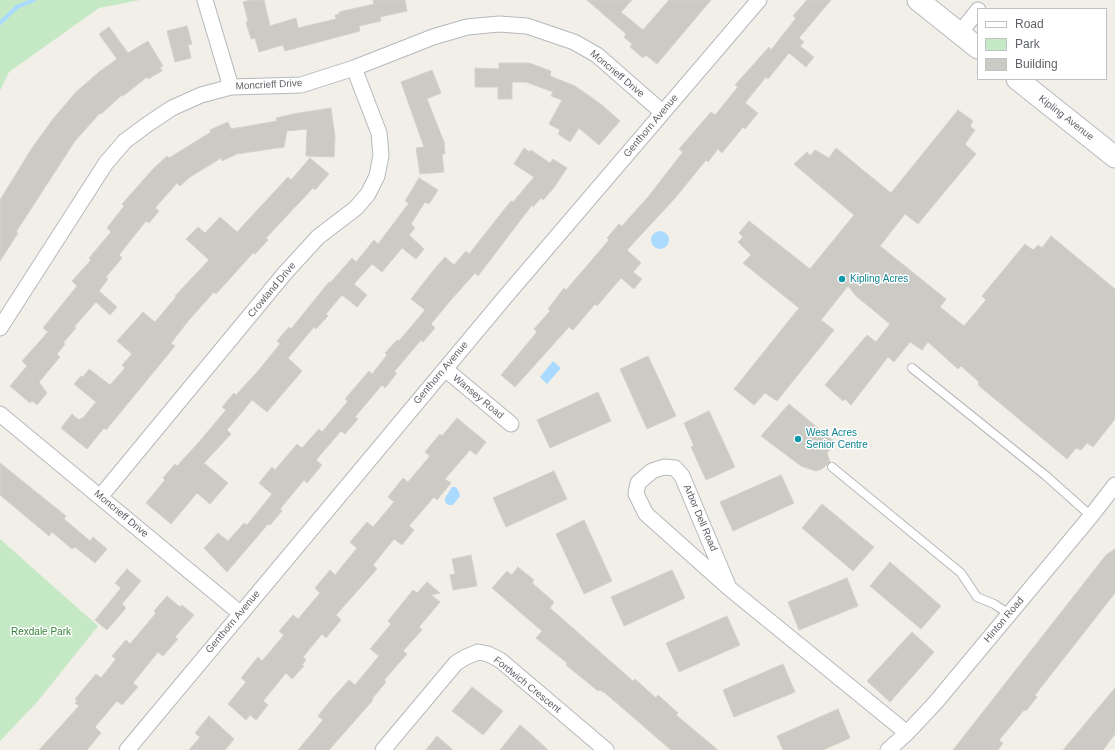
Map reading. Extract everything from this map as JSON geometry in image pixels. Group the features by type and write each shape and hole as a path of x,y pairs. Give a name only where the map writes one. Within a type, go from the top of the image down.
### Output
{"main road":[{"path":"918,0 977,47"},
{"name":"Kipling Avenue","path":"1018,80 1115,157"}],"street":[{"path":"205,0 231,87"},
{"name":"Genthorn Avenue","path":"127,750 445,369 662,112 759,0"},
{"path":"980,8 986,0"},
{"path":"960,33 977,11"},
{"name":"Moncrieff Drive","path":"0,328 106,163 125,141 148,124 172,108 201,95 231,87 301,85 354,68 433,36 467,27 499,24 527,26 574,42 597,56 662,112"},
{"name":"Crowland Drive","path":"100,497 285,273 318,237 356,208 368,194 377,176 381,155 379,133 354,68"},
{"name":"Wansey Road","path":"445,369 511,424"},
{"name":"Moncrieff Drive","path":"0,414 241,614"},
{"name":"Arbor Dell Road","path":"729,588 682,476 675,468 664,467 652,471 638,483 636,494 646,514 729,588 907,733"},
{"name":"Hinton Road","path":"888,750 907,733 936,702 1091,516 1115,485"},
{"name":"Fordwich Crescent","path":"383,750 456,663 478,652 488,654 500,660 600,748"}],"lane":[{"path":"912,368 1045,475 1091,516"},
{"path":"832,468 962,573 977,597 994,604 1010,614"}],"green space":[{"path":"0,0 140,0 99,8 9,72 0,91"},
{"name":"Rexdale Park","path":"0,539 98,626 38,701 0,741"}],"water":[{"path":"660,231 666,234 669,240 666,246 660,249 654,246 651,240 654,234"},
{"path":"553,361 561,368 547,384 540,377"},
{"path":"452,487 456,487 460,496 453,505 448,505 445,502 445,498"}],"building":[{"path":"250,0 264,0 270,26 296,18 298,28 336,19 335,15 340,14 339,12 374,4 373,0 405,0 407,11 380,17 381,21 359,26 360,31 285,51 283,45 259,52 255,38 251,39 246,22 248,21 243,2"},
{"path":"587,0 632,0 621,12 643,30 669,0 711,0 657,64 646,55 643,58 630,47 632,44 624,37 626,34"},
{"path":"807,0 831,0 799,38 804,42 800,46 814,57 806,67 789,53 768,79 766,77 745,103 758,113 745,129 743,127 722,153 718,149 708,162 706,160 676,197 627,250 641,263 633,272 642,279 634,289 621,278 597,306 595,304 573,330 569,327 515,387 501,375 537,332 534,329 550,311 548,309 564,288 566,290 609,240 607,238 619,224 622,226 648,197 683,152 679,149 711,112 715,115 738,87 735,85 769,47 771,50 796,18 793,16"},
{"path":"187,26 192,44 188,45 191,58 175,62 167,31"},
{"path":"109,27 128,53 148,41 163,66 160,67 162,71 148,79 147,77 123,96 122,95 101,114 100,113 75,141 16,232 18,233 0,261 0,200 32,148 53,119 76,92 117,59 99,34"},
{"path":"499,63 529,63 551,71 550,76 575,86 602,105 620,121 599,145 579,128 570,142 558,134 560,130 549,124 562,100 551,96 553,92 526,82 512,82 512,99 498,99 498,87 475,87 475,68 499,69"},
{"path":"432,70 441,93 427,99 444,142 445,154 442,154 444,172 420,174 416,148 424,147 401,82"},
{"path":"331,108 335,137 334,157 306,156 307,129 287,131 284,147 237,154 222,161 221,158 190,177 180,186 177,183 155,208 159,211 149,223 146,221 119,255 122,258 106,277 108,279 99,291 117,307 110,315 96,302 74,327 76,328 63,343 65,344 57,354 60,357 39,382 47,393 37,405 32,401 30,403 10,386 27,366 22,361 48,332 43,328 77,286 72,281 91,260 89,258 111,232 107,228 124,206 122,204 153,169 167,156 169,158 211,132 210,130 228,122 231,129 277,121 276,118 293,114"},
{"name":"Kipling Acres","path":"958,110 973,121 970,126 975,130 965,144 976,154 918,224 905,214 880,246 946,299 940,307 964,326 986,300 982,296 1025,244 1033,250 1038,245 1042,248 1051,236 1115,289 1115,419 1093,447 1087,443 1081,450 1076,448 1067,459 978,385 979,382 961,366 958,369 928,342 922,350 910,342 894,362 888,357 851,405 845,399 843,401 825,385 867,335 876,342 890,324 856,296 848,286 821,320 834,330 777,401 765,393 754,405 734,389 799,308 743,263 751,255 738,242 743,237 739,233 749,221 810,269 854,215 794,164 807,152 810,156 815,150 829,158 836,148 891,193"},
{"path":"524,148 530,152 531,150 550,163 553,159 567,168 553,189 543,200 541,198 533,207 532,205 478,276 475,273 450,301 431,324 435,328 423,342 421,340 394,372 397,373 385,388 382,385 355,417 358,419 345,434 341,431 316,460 322,465 307,483 304,480 280,509 282,511 270,525 268,524 227,572 204,548 218,533 228,541 244,523 247,525 272,494 259,483 272,467 275,470 297,444 302,448 319,429 322,432 348,401 345,399 369,371 372,374 387,355 385,353 397,340 399,341 425,310 411,299 432,272 445,257 454,265 466,251 469,254 511,201 513,202 534,177 514,164"},
{"path":"310,158 329,174 315,190 313,188 266,238 268,240 255,254 253,253 216,294 214,292 189,320 171,343 175,346 106,430 104,428 87,449 61,428 72,414 79,420 81,418 82,419 96,402 74,384 81,376 83,377 89,369 110,385 125,368 122,365 132,354 117,341 143,312 155,322 176,297 175,296 209,260 186,239 198,227 205,233 220,217 237,232 288,177 291,180"},
{"path":"419,178 438,190 429,204 425,202 411,224 415,228 409,235 424,249 416,259 402,248 382,272 372,264 354,284 367,295 357,307 342,295 326,314 328,316 316,329 314,327 288,358 302,371 267,412 252,400 227,430 231,434 204,463 228,483 210,504 197,493 171,524 146,503 165,480 163,478 175,464 177,466 199,442 226,410 222,407 234,393 236,395 258,371 280,344 277,341 289,327 291,329 329,282 330,283 352,258 356,262 374,240 378,244 409,203 405,201"},
{"path":"648,356 676,416 647,429 620,369"},
{"path":"598,392 611,421 550,448 537,420"},
{"name":"West Acres Senior Centre","path":"789,404 835,442 827,453 830,462 822,469 816,471 801,466 761,436"},
{"path":"709,411 735,467 706,480 691,447 694,446 684,423"},
{"path":"457,418 486,442 476,455 470,450 445,479 451,483 437,500 434,497 409,526 414,530 402,545 394,539 373,565 377,569 336,615 341,620 326,638 322,634 303,657 306,660 302,665 304,666 292,679 286,673 263,701 268,705 256,720 250,715 246,720 228,704 246,682 241,678 258,657 262,661 284,635 279,631 293,615 298,619 320,593 315,588 330,570 335,575 357,548 350,542 367,522 373,527 394,502 388,497 403,478 408,482 430,456 425,452 440,434 442,436"},
{"path":"0,463 66,516 64,519 90,541 93,537 107,549 95,563 75,547 72,549 52,532 49,536 0,495"},
{"path":"554,471 567,499 506,527 493,498"},
{"path":"781,475 794,503 733,531 720,502"},
{"path":"822,504 874,547 853,571 802,528"},
{"path":"584,520 612,581 584,594 556,534"},
{"path":"1115,549 1115,593 1035,695 1037,697 1026,711 1024,710 999,740 1003,743 998,750 953,750 1106,555"},
{"path":"471,555 477,586 453,590 450,575 455,574 452,559"},
{"path":"890,562 941,606 921,629 870,586"},
{"path":"518,567 534,580 532,583 554,602 550,608 633,681 635,679 656,698 658,695 678,713 676,715 718,750 671,750 605,693 600,690 598,691 536,638 542,631 492,588 507,571 512,575"},
{"path":"127,569 141,581 122,604 126,608 107,630 95,620 121,588 115,583"},
{"path":"672,570 685,598 624,626 611,597"},
{"path":"847,578 858,606 799,630 788,602"},
{"path":"427,582 440,593 431,595 440,602 419,627 422,630 403,651 407,654 384,680 386,682 372,699 373,700 329,750 298,750 323,720 318,716 330,701 349,680 355,685 379,656 370,649 391,624 388,621 413,590 417,593"},
{"path":"167,596 180,607 182,605 194,615 175,637 178,639 163,656 158,652 133,683 138,687 122,705 117,701 95,727 101,733 87,750 39,750 79,706 75,703 77,701 75,699 96,674 101,678 116,659 112,656 126,640 130,644 156,613 154,611"},
{"path":"727,616 740,645 679,672 666,643"},
{"path":"912,632 934,652 890,702 867,681"},
{"path":"783,664 795,692 734,717 723,690"},
{"path":"472,687 503,711 483,735 452,711"},
{"path":"1115,688 1115,734 1103,750 1063,750"},
{"path":"838,709 850,738 823,750 783,750 777,736"},
{"path":"209,716 234,739 225,750 189,750 200,737 195,733"},
{"path":"520,725 534,737 548,750 500,750"},
{"path":"437,736 453,750 426,750"}],"waterway":[{"path":"0,23 17,7 34,0"}],"place":[{"name":"Kipling Acres","path":"842,279"},
{"name":"West Acres Senior Centre","path":"798,439"}]}
